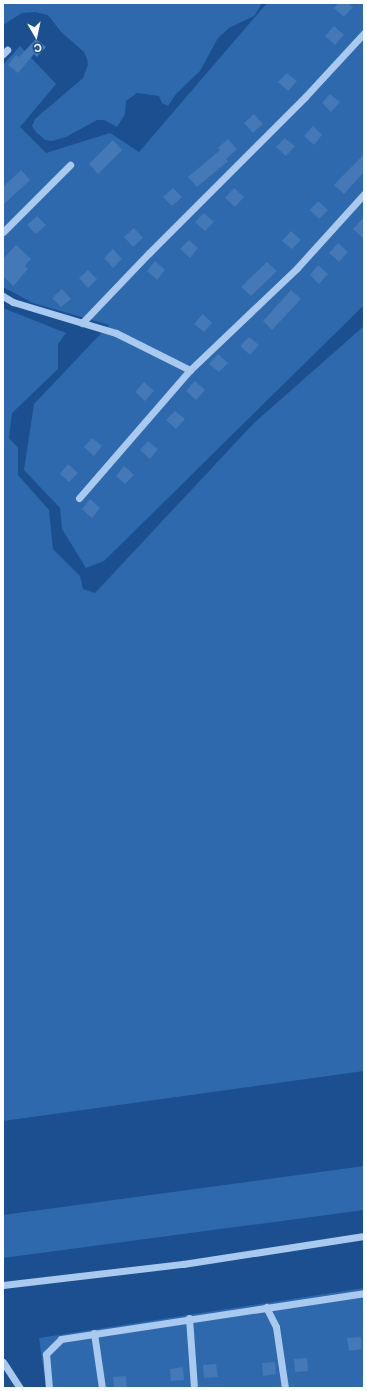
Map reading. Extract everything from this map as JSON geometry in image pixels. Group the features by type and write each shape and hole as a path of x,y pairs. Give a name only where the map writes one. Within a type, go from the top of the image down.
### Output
{"street":[{"path":"82,323 305,97 364,33"},
{"path":"3,232 70,165"},
{"path":"79,498 190,370 297,268 364,194"},
{"path":"3,296 13,302 116,334 190,370"},
{"path":"3,1285 183,1264 364,1236"},
{"path":"49,1388 46,1354 60,1339 188,1318 364,1294"},
{"path":"266,1307 276,1327 285,1388"},
{"path":"188,1318 194,1388"},
{"path":"94,1333 102,1388"},
{"path":"3,1362 20,1388"}],"shaded area":[{"path":"3,3 262,3 254,16 229,28 218,38 200,71 176,94 168,106 162,103 159,96 137,93 126,101 125,114 117,127 104,120 97,120 66,137 52,141 45,140 32,126 35,119 83,78 88,65 87,59 84,52 61,32 48,15 35,12 22,13 3,25"},
{"path":"267,3 364,3 364,305 104,561 86,568 62,529 60,508 24,470 34,404 109,325 33,303 3,287 3,65 20,46 56,84 20,127 46,153 110,133 139,152"},
{"path":"3,308 66,333 58,344 58,369 12,413 9,438 18,448 18,475 49,510 53,549 80,576 83,589 95,593 253,424 364,326 364,1071 3,1121"},
{"path":"364,1166 364,1210 3,1258 3,1215"},
{"path":"364,1288 364,1388 46,1388 39,1338"}],"building":[{"path":"339,3 348,3 353,7 344,17 334,8"},
{"path":"334,26 344,35 335,45 325,36"},
{"path":"36,39 46,47 37,57 34,54 18,73 8,65 16,55 19,57"},
{"path":"287,73 297,81 288,91 278,82"},
{"path":"330,94 340,102 331,112 322,103"},
{"path":"254,114 263,124 253,133 244,123"},
{"path":"313,126 322,135 314,145 304,136"},
{"path":"285,138 295,146 286,156 276,147"},
{"path":"228,139 237,149 226,159 228,161 197,187 188,177 220,150 218,148"},
{"path":"113,140 122,150 98,174 89,164"},
{"path":"364,154 364,172 344,194 334,185"},
{"path":"21,170 30,180 3,205 3,187"},
{"path":"173,188 182,197 172,206 163,197"},
{"path":"234,188 244,197 235,207 225,198"},
{"path":"318,201 328,210 319,219 310,210"},
{"path":"204,213 214,222 205,231 195,222"},
{"path":"37,216 46,225 36,234 27,225"},
{"path":"364,217 364,239 353,229"},
{"path":"134,228 143,238 133,247 124,237"},
{"path":"291,231 301,240 292,249 282,241"},
{"path":"189,240 198,248 190,258 180,249"},
{"path":"338,243 348,252 339,262 329,253"},
{"path":"16,245 31,259 25,266 28,269 13,286 3,276 3,259"},
{"path":"113,249 122,259 113,268 104,258"},
{"path":"155,261 165,270 157,280 147,271"},
{"path":"267,262 277,271 251,296 241,287"},
{"path":"318,265 328,274 319,284 310,275"},
{"path":"88,270 97,279 88,288 79,278"},
{"path":"62,289 71,299 61,307 52,298"},
{"path":"291,290 301,299 272,330 263,321"},
{"path":"203,314 212,323 204,332 194,324"},
{"path":"249,337 259,345 250,355 240,346"},
{"path":"218,354 228,363 219,372 209,364"},
{"path":"195,381 205,390 196,400 186,391"},
{"path":"144,382 154,391 145,401 135,392"},
{"path":"175,411 185,419 176,429 166,420"},
{"path":"92,438 102,446 94,456 84,447"},
{"path":"148,441 158,449 150,459 140,450"},
{"path":"68,464 78,473 69,482 60,474"},
{"path":"124,466 134,475 125,484 116,476"},
{"path":"90,499 100,508 92,518 82,509"},
{"path":"361,1337 362,1349 349,1351 347,1338"},
{"path":"307,1358 308,1371 295,1372 294,1359"},
{"path":"275,1362 276,1374 263,1376 262,1363"},
{"path":"216,1364 218,1377 204,1378 203,1365"},
{"path":"183,1367 184,1380 171,1381 170,1369"},
{"path":"126,1376 127,1388 114,1388 113,1377"}]}
